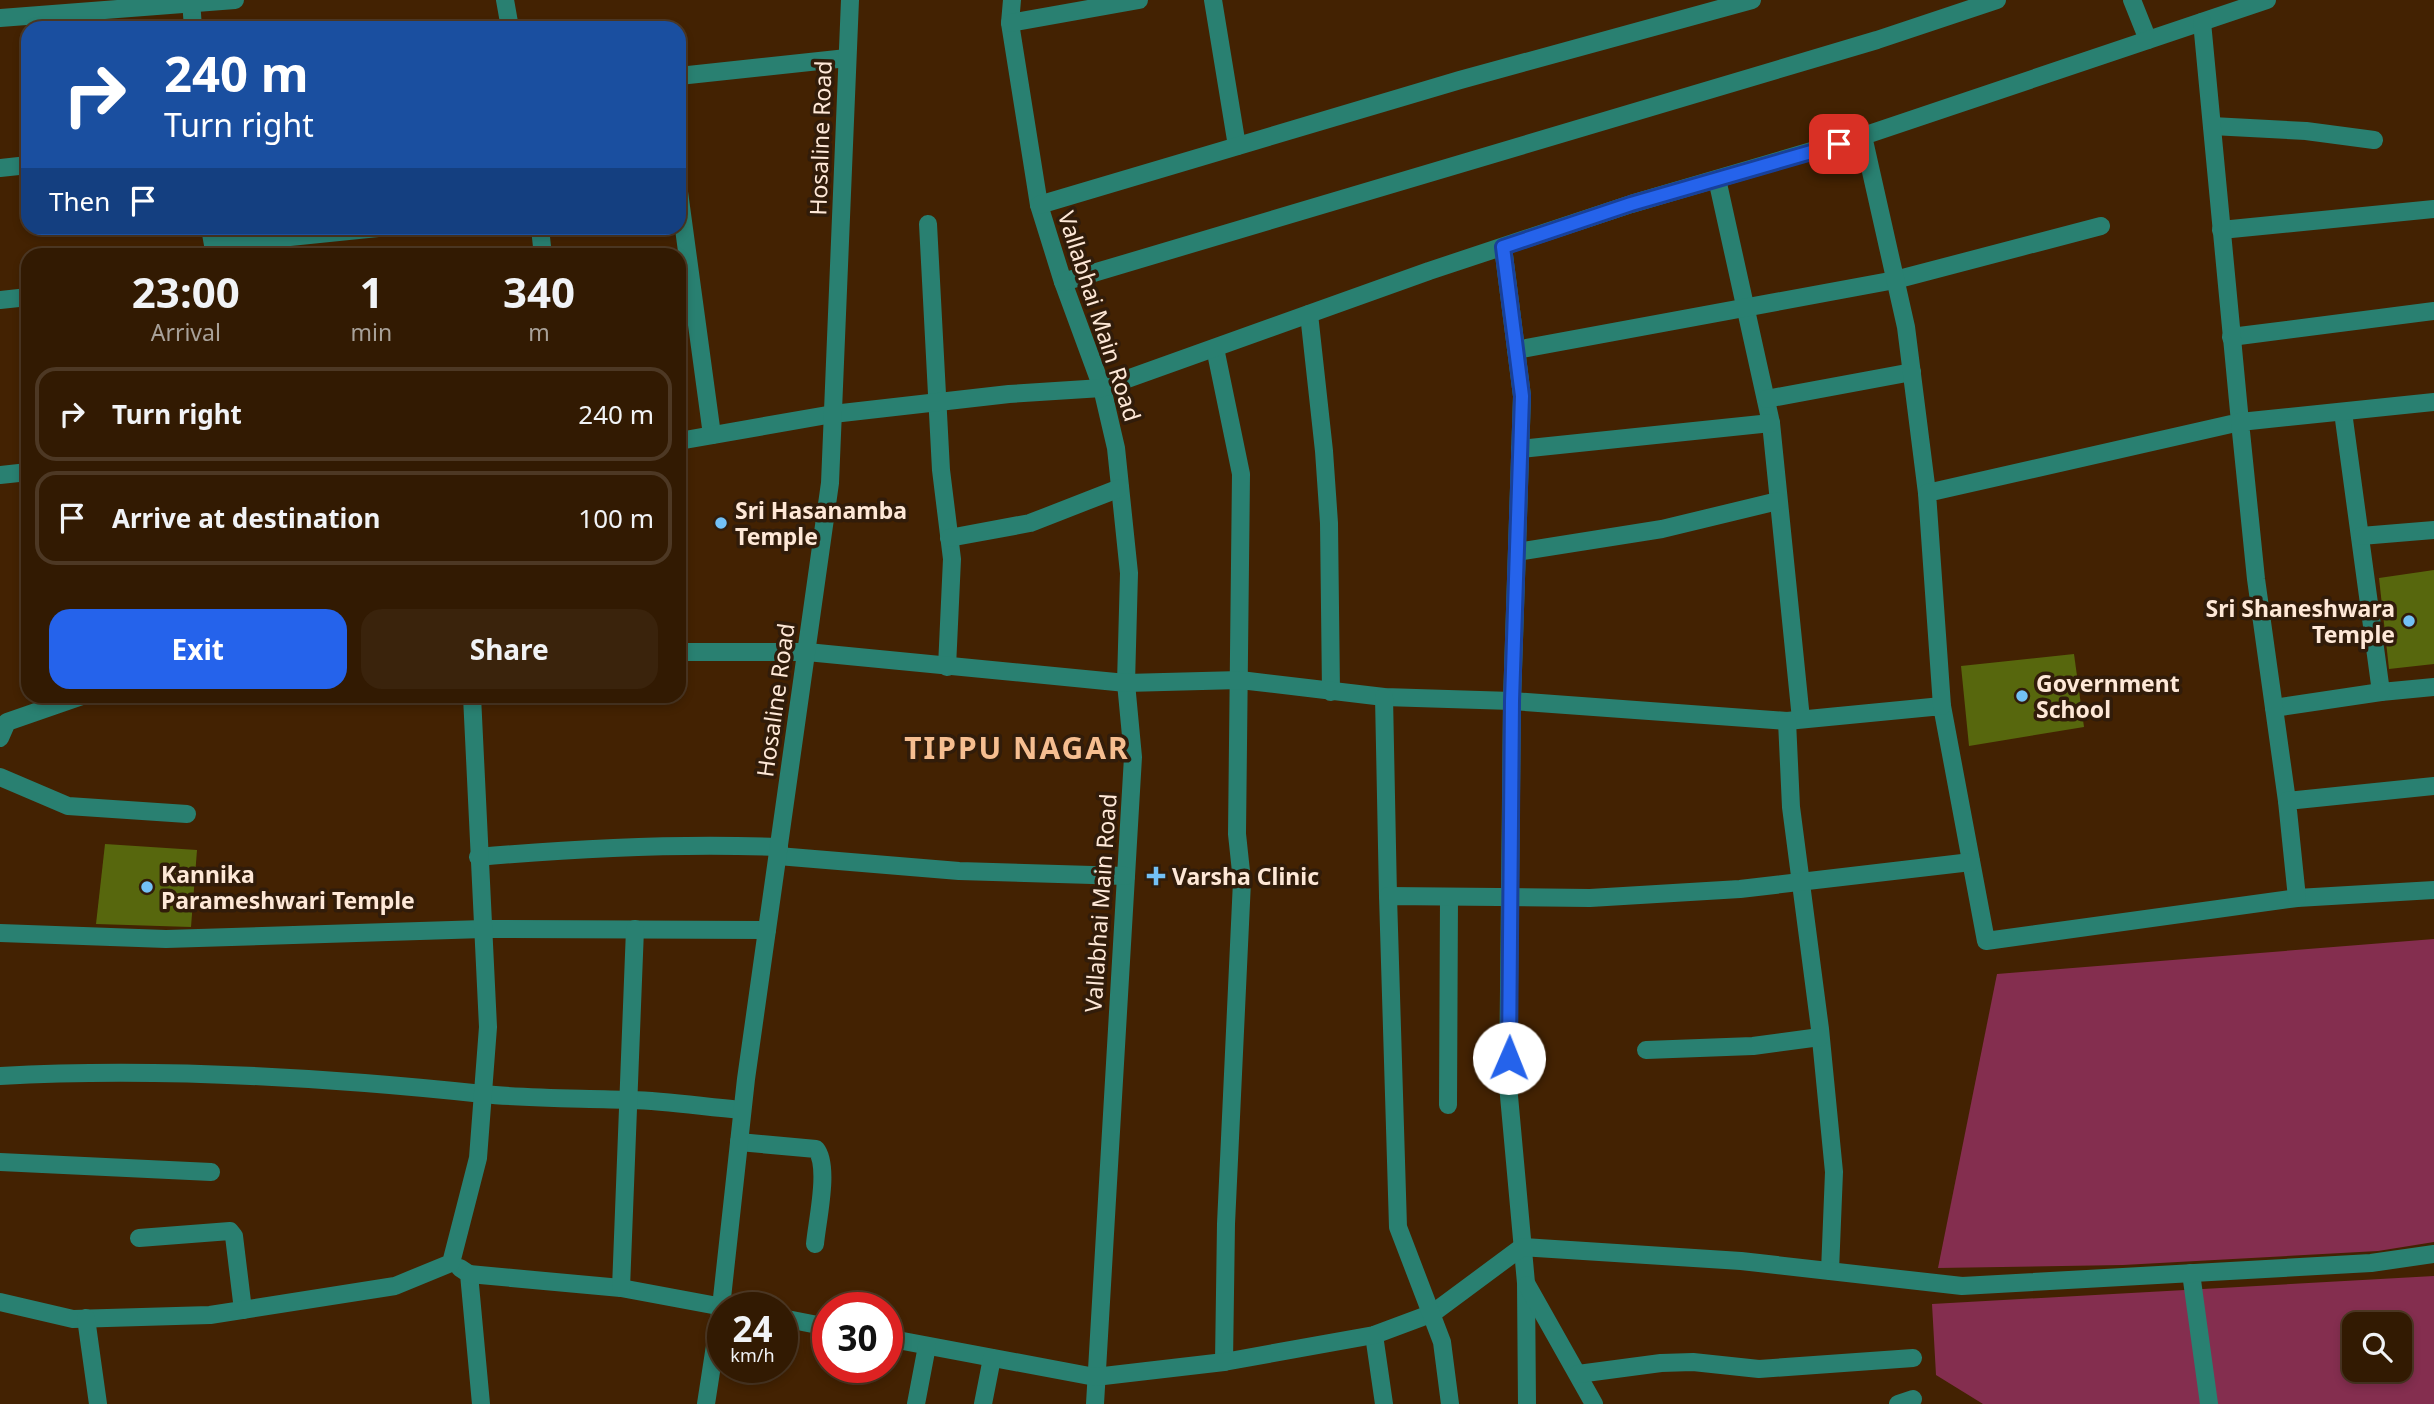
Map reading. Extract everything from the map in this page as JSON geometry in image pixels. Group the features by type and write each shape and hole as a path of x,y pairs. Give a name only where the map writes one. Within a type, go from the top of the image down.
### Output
{"street":[{"path":"0,18 235,0"},
{"path":"505,0 509,21"},
{"name":"Hosaline Road","path":"724,1292 742,1110 830,483 850,0"},
{"name":"Vallabhai Main Road","path":"1012,0 1010,23 1039,205 1063,282 1102,388 1116,448 1129,573 1126,683 1133,757 1095,1404"},
{"path":"1010,23 1139,0"},
{"path":"1213,0 1237,146"},
{"path":"1039,205 1460,80 1752,0"},
{"path":"1063,282 1864,44 1997,0"},
{"path":"2132,0 2148,40"},
{"path":"686,439 833,414 1102,388 1503,247 1863,136 2267,0"},
{"path":"191,2 192,21"},
{"path":"2202,22 2256,579 2287,801 2297,898"},
{"path":"686,75 848,58"},
{"path":"2212,126 2306,131 2374,140"},
{"path":"1863,136 1912,372 1927,494 1941,706 1986,941 2297,898 2434,890"},
{"path":"0,168 21,166"},
{"path":"1717,179 1771,423 1794,720 1790,807 1820,1037 1834,1172 1830,1271"},
{"path":"2221,230 2434,209"},
{"path":"928,224 937,402 952,559 947,667"},
{"path":"1516,350 1895,280 2101,226"},
{"path":"213,243 301,235"},
{"path":"685,235 712,435"},
{"path":"1503,247 1522,396 1512,701 1508,1085 1526,1283 1527,1404"},
{"path":"0,300 21,298"},
{"path":"2231,337 2434,311"},
{"path":"1309,314 1329,523 1331,692"},
{"path":"1215,348 1241,474 1237,834 1242,881 1227,1224 1224,1362"},
{"path":"1766,399 1912,372"},
{"path":"1927,494 2240,422 2434,402"},
{"path":"2343,412 2381,692"},
{"path":"1520,449 1771,423"},
{"path":"0,475 21,473"},
{"path":"949,538 1030,523 1120,488"},
{"path":"1517,552 1662,529 1778,501"},
{"path":"2361,536 2434,530"},
{"path":"686,652 807,652 1126,683 1240,680 1384,697 1512,701 1794,720 1941,706"},
{"path":"2274,708 2434,687"},
{"path":"1384,697 1398,1227 1442,1342 1450,1404"},
{"path":"0,738 7,722 62,703"},
{"path":"451,1262 478,1158 488,1027 472,703"},
{"path":"0,777 68,807 187,814"},
{"path":"2287,801 2434,786"},
{"path":"478,858 626,845 696,843 959,871 1126,876"},
{"path":"1388,896 1604,897 1800,882 1971,862"},
{"path":"1448,1105 1449,897"},
{"path":"0,933 166,939 483,929 767,930"},
{"path":"621,1288 631,1100 635,929"},
{"path":"1646,1050 1753,1045 1820,1037"},
{"path":"0,1076 82,1071 417,1084 483,1094 580,1101 631,1100 742,1110"},
{"path":"739,1142 816,1149 820,1153 823,1170 815,1244"},
{"path":"0,1162 211,1172"},
{"path":"139,1238 230,1231 234,1236 243,1310"},
{"path":"903,1341 1095,1377 1224,1362 1374,1335 1433,1313 1522,1247 1741,1261 1962,1286 2371,1262 2434,1254"},
{"path":"451,1262 469,1274 621,1288 707,1304"},
{"path":"0,1302 73,1319 210,1315 394,1286 451,1262"},
{"path":"2191,1273 2209,1404"},
{"path":"469,1274 481,1404"},
{"path":"1526,1283 1594,1404"},
{"path":"86,1318 99,1404"},
{"path":"1374,1335 1384,1404"},
{"path":"916,1404 927,1346"},
{"path":"983,1404 992,1358"},
{"path":"1578,1374 1661,1363 1693,1362 1759,1369 1913,1358"},
{"name":"Hosaline Road","path":"706,1404 709,1383"}],"shaded area":[{"path":"2434,939 2434,1242 2378,1251 2123,1265 1938,1268 1997,974"},
{"path":"2434,1276 2434,1404 1983,1404 1936,1375 1932,1304"}],"building":[{"name":"Sri Shaneshwara Temple","path":"2434,570 2434,664 2389,669 2379,578"},
{"name":"Government School","path":"2074,654 2084,727 1969,746 1961,666"},
{"name":"Kannika Parameshwari Temple","path":"105,844 197,850 191,927 96,924"}],"place":[{"name":"Sri Hasanamba Temple","path":"721,523"},
{"name":"Sri Shaneshwara Temple","path":"2409,621"},
{"name":"Government School","path":"2022,696"},
{"name":"Varsha Clinic","path":"1156,876"},
{"name":"Kannika Parameshwari Temple","path":"147,887"}],"district":[{"name":"TIPPU NAGAR","path":"1017,747"}],"route":[{"path":"1509,1058 1512,701 1522,396 1503,247 1631,204 1839,144"}]}
